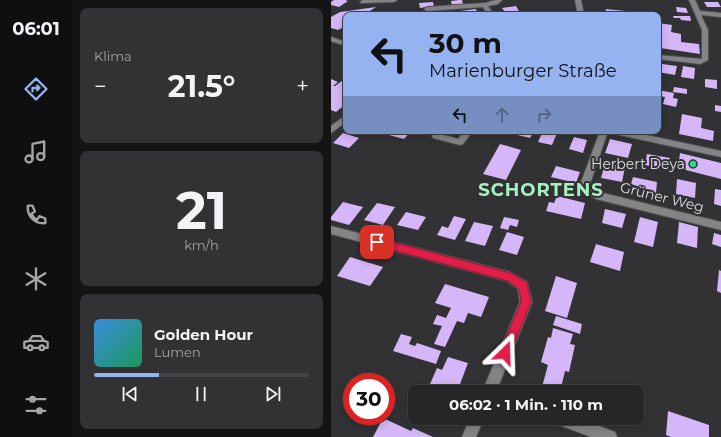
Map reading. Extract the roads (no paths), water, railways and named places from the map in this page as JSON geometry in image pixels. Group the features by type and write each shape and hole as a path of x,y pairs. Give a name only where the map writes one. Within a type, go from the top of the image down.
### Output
{"street":[{"path":"363,2 394,0"},
{"path":"578,0 580,12"},
{"path":"661,57 703,62 705,60 705,30 692,0"},
{"path":"427,9 497,2"},
{"path":"485,4 489,12"},
{"path":"698,13 721,15"},
{"path":"331,39 343,43"},
{"path":"331,130 343,120"},
{"path":"436,136 460,142 467,134"},
{"name":"Grüner Weg","path":"603,134 585,185 589,190 596,194 721,226"},
{"path":"629,134 721,154"},
{"path":"331,230 511,277 523,286 526,302 492,385"},
{"path":"469,437 474,425"},
{"path":"578,425 610,437"}],"place":[{"name":"Herbert Deya","path":"693,164"}],"district":[{"name":"SCHORTENS","path":"541,190"}]}
